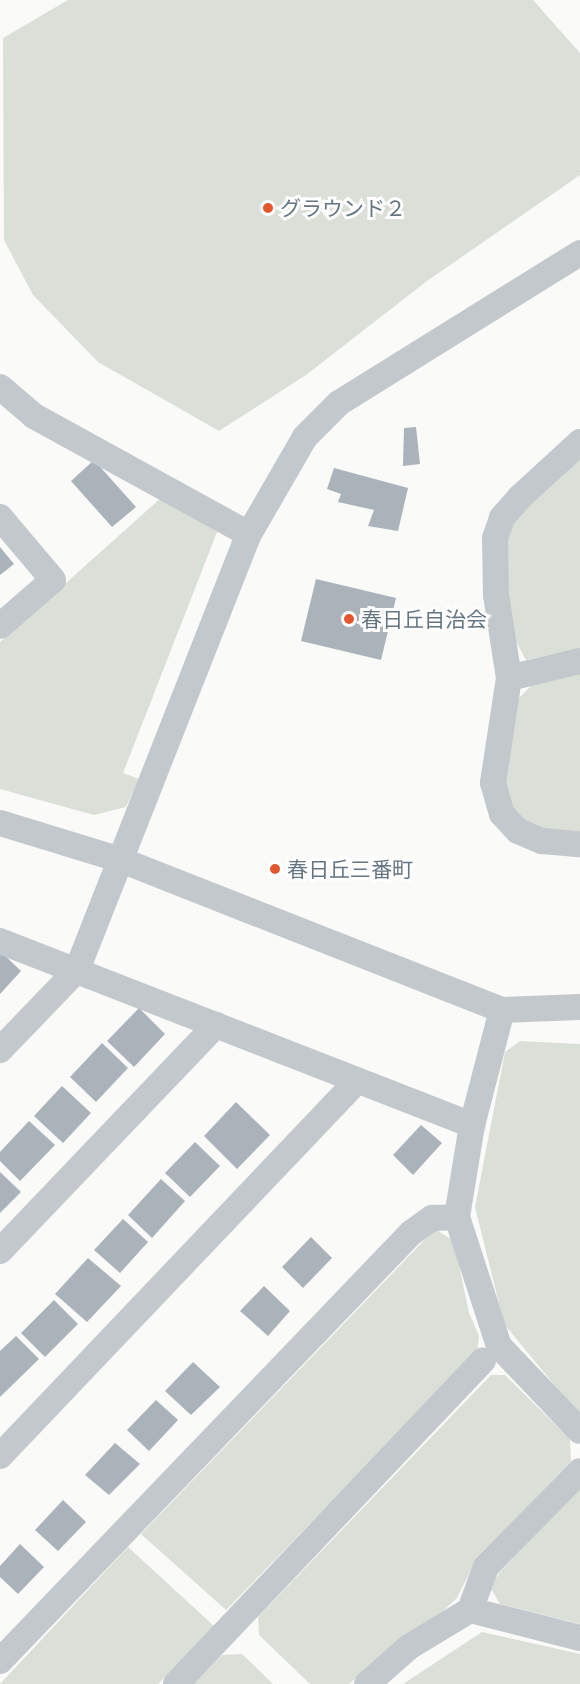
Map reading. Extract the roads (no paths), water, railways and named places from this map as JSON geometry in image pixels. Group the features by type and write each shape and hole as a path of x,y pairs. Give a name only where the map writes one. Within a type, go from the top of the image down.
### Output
{"street":[{"path":"0,1050 76,970 249,534 281,470 339,403 580,253"},
{"path":"0,387 34,416 249,534"},
{"path":"580,442 520,497 502,518 495,538 496,595 508,678 493,783 496,802 510,825 530,837 580,844"},
{"path":"0,516 53,580 0,626"},
{"path":"508,678 580,661"},
{"path":"0,823 121,860 502,1010 580,1007"},
{"path":"0,941 356,1082 472,1125"},
{"path":"502,1010 472,1125 457,1218 499,1346 580,1431"},
{"path":"0,1251 216,1025"},
{"path":"0,1456 356,1082"},
{"path":"0,1661 411,1233 432,1218 457,1218"},
{"path":"176,1684 483,1362"},
{"path":"367,1684 409,1647 470,1610 486,1567 580,1471"},
{"path":"470,1610 580,1638"}],"place":[{"name":"グラウンド２","path":"268,208"},
{"name":"春日丘自治会","path":"349,619"},
{"name":"春日丘三番町","path":"275,869"}]}
